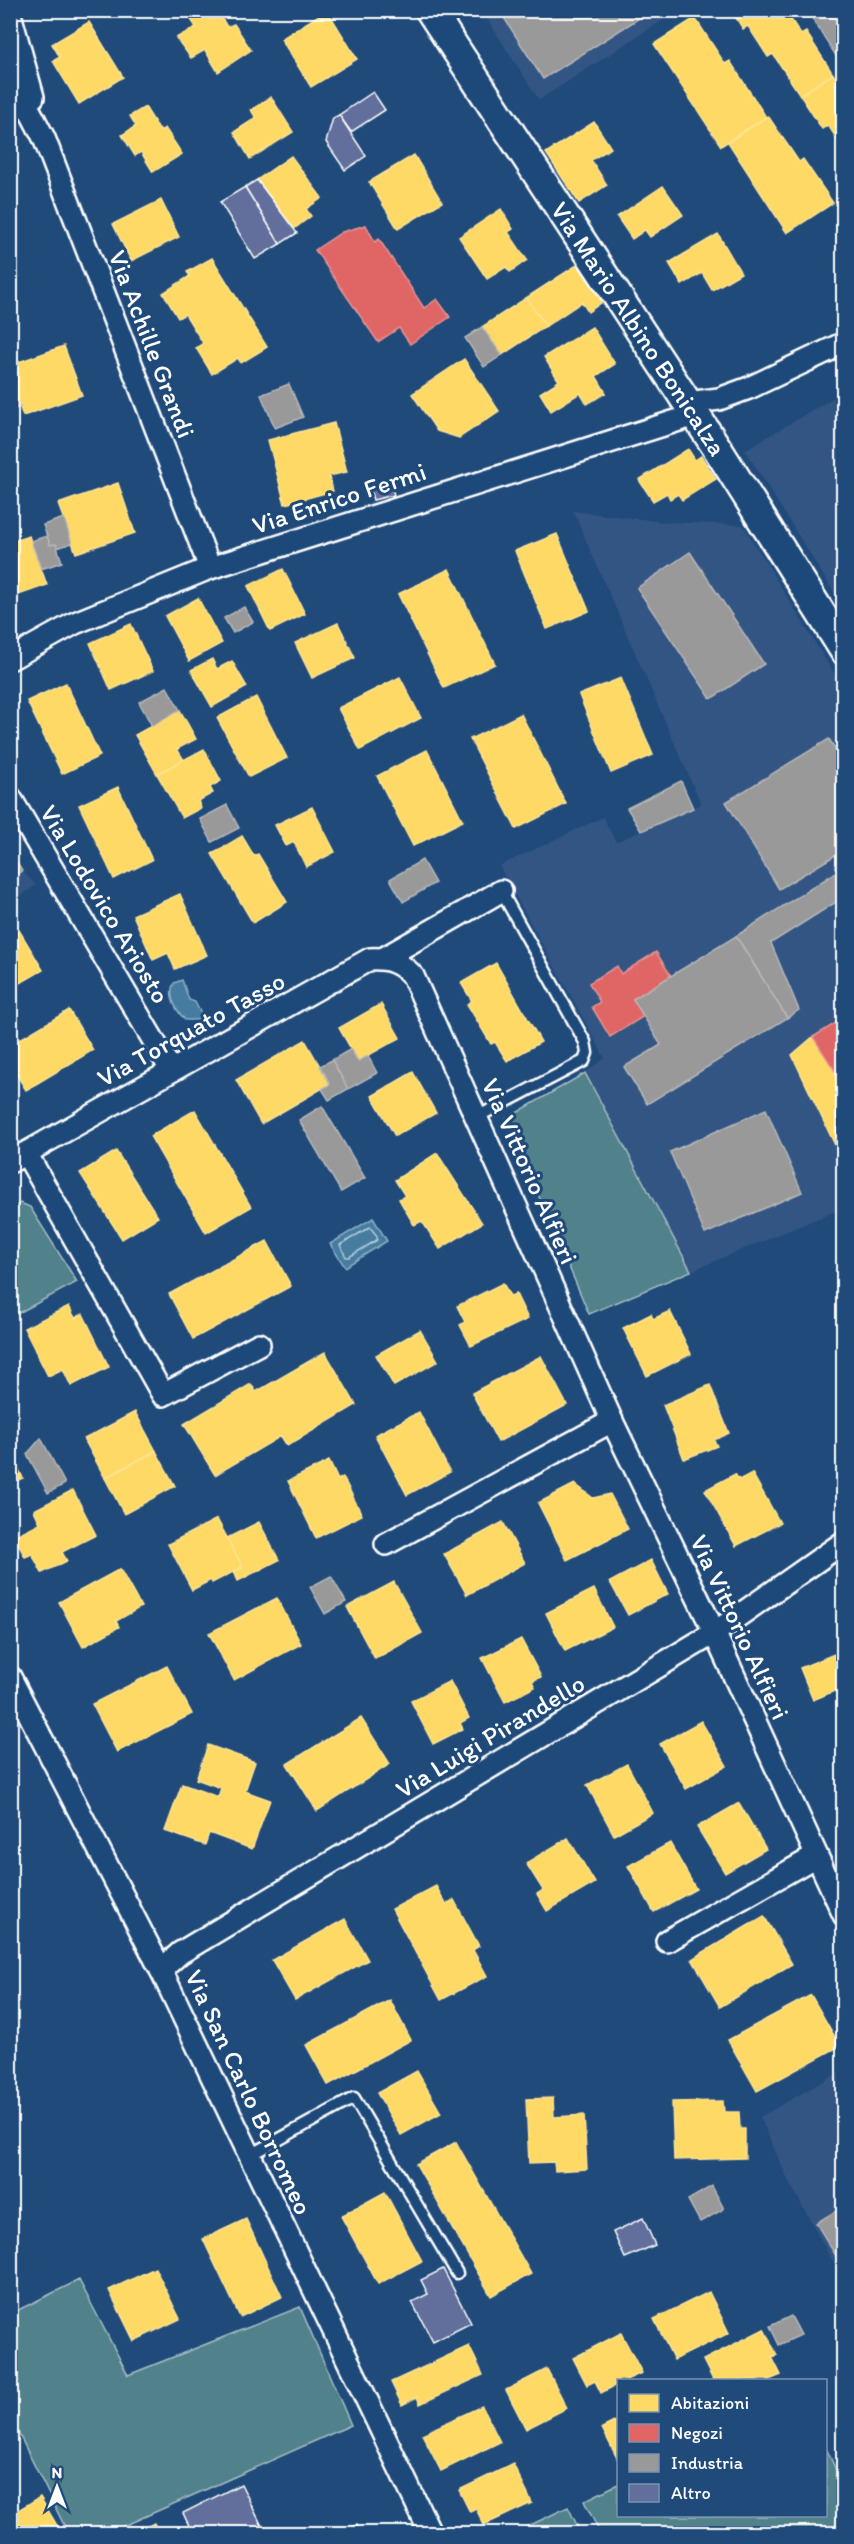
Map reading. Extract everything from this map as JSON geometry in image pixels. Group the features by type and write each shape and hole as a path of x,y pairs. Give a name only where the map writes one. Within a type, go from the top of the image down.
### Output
{"main road":[{"name":"Via Mario Albino Bonicalza","path":"430,10 695,415 843,650"}],"street":[{"name":"Via Achille Grandi","path":"10,14 44,138 210,568"},
{"name":"Via Achille Grandi","path":"10,73 44,138"},
{"name":"Via Enrico Fermi","path":"10,659 75,623 210,568 695,415 719,399 748,388 843,343"},
{"name":"Via Lodovico Ariosto","path":"10,797 171,1070"},
{"name":"Via Torquato Tasso","path":"260,1344 163,1395 18,1158 370,958 384,958 501,891"},
{"name":"Via Vittorio Alfieri","path":"384,958 403,964 412,976 612,1421 714,1633 843,1915"},
{"path":"386,1544 612,1421"},
{"name":"Via Luigi Pirandello","path":"160,1970 180,1953 714,1633 843,1542"},
{"name":"Via San Carlo Borromeo","path":"10,1677 160,1970 431,2534"},
{"path":"667,1941 816,1856"}],"lane":[{"path":"477,1117 584,1061 587,1053 585,1042 501,891"},
{"path":"249,2156 354,2098 457,2273"}],"shaded area":[{"path":"482,11 677,11 539,100"},
{"path":"843,392 843,607 745,450"},
{"path":"573,511 666,522 743,525 843,688 843,1208 691,1271 585,1073 605,1058 499,866 603,817 616,842 701,804"},
{"path":"10,852 22,871 36,885 11,903"},
{"path":"843,2070 843,2280 787,2178 760,2117"}],"green space":[{"path":"585,1073 691,1271 589,1314 506,1119"},
{"path":"20,1203 30,1207 77,1282 11,1317 11,1209"},
{"path":"79,2280 128,2375 300,2307 351,2425 108,2533 68,2533 11,2418 10,2314"},
{"path":"827,2450 843,2485 843,2526 829,2533 600,2533 584,2501 617,2484 617,2517 827,2517"},
{"path":"568,2507 581,2533 514,2533"}],"water":[{"path":"182,980 189,1000 195,1002 201,1014 198,1020 185,1020 172,998 174,983"},
{"path":"373,1218 387,1241 345,1267 330,1244"}],"building: Abitazioni":[{"path":"202,10 217,10 227,27 234,24 251,50 218,72 205,50 191,58 176,38 196,27 190,18"},
{"path":"327,10 357,59 311,87 281,39"},
{"path":"731,10 785,10 801,35 806,32 833,74 800,95 773,54 768,57 748,26 743,29"},
{"path":"695,18 725,64 730,61 766,117 721,146 654,44"},
{"path":"89,22 123,77 79,104 53,61 60,57 52,44"},
{"path":"833,74 844,90 844,150 828,125 822,129 800,95"},
{"path":"271,97 293,132 250,159 234,132 256,118 251,110"},
{"path":"145,107 160,131 165,128 182,154 153,172 141,152 135,156 122,135 136,126 130,116"},
{"path":"768,116 799,162 803,159 833,203 787,233 728,142"},
{"path":"594,122 611,148 591,160 607,185 579,203 546,153"},
{"path":"414,155 442,202 398,229 369,182"},
{"path":"291,156 322,198 306,209 311,216 294,229 257,180"},
{"path":"663,186 683,215 650,237 645,230 632,239 617,217"},
{"path":"161,200 179,237 131,261 113,224"},
{"path":"501,209 513,229 508,232 527,260 510,272 506,267 487,279 459,237"},
{"path":"718,234 741,273 712,290 702,273 682,285 669,263"},
{"path":"212,258 267,347 241,363 238,358 212,374 196,348 203,343 185,314 178,318 163,293 190,276 187,272"},
{"path":"583,261 608,298 588,312 582,302 546,326 526,298"},
{"path":"526,298 546,326 502,355 482,327"},
{"path":"592,327 615,364 596,376 606,393 587,404 580,393 551,411 540,393 559,381 544,357"},
{"path":"64,346 82,395 23,416 10,380 10,365"},
{"path":"464,359 499,411 459,438 437,431 412,394"},
{"path":"334,423 347,472 329,476 333,491 285,504 268,440"},
{"path":"688,449 695,460 701,456 716,479 682,500 678,494 670,499 667,493 653,501 639,480"},
{"path":"118,483 135,533 76,553 58,504"},
{"path":"557,534 589,611 547,629 515,551"},
{"path":"29,536 47,585 10,598 10,542"},
{"path":"283,569 305,614 270,631 248,586"},
{"path":"449,569 495,664 444,688 398,594"},
{"path":"198,598 222,643 189,661 165,616"},
{"path":"338,623 355,658 312,678 295,643"},
{"path":"131,624 153,671 111,690 90,643"},
{"path":"212,659 217,669 232,661 247,687 212,707 191,670"},
{"path":"400,677 421,718 360,750 338,708"},
{"path":"621,678 653,755 611,773 579,695"},
{"path":"66,683 100,756 62,774 27,701"},
{"path":"256,697 287,758 249,777 217,718"},
{"path":"180,710 196,739 177,749 184,760 157,774 135,735"},
{"path":"521,714 566,804 516,829 470,739"},
{"path":"204,749 221,781 210,787 213,793 198,801 201,808 182,818 157,774"},
{"path":"427,750 463,821 413,846 377,776"},
{"path":"118,787 152,860 114,879 79,805"},
{"path":"312,807 335,852 306,867 294,842 286,846 275,825"},
{"path":"242,836 254,856 258,854 287,902 253,923 212,854"},
{"path":"180,894 207,955 175,969 168,953 153,960 133,915"},
{"path":"19,930 43,970 10,989 10,935"},
{"path":"496,963 541,1042 507,1061 495,1042 491,1044 467,1004 472,1001 461,983"},
{"path":"381,1004 400,1038 358,1061 339,1028"},
{"path":"69,1010 93,1050 26,1090 10,1064 10,1045"},
{"path":"813,1037 844,1085 844,1164 792,1055"},
{"path":"305,1040 330,1084 261,1124 236,1080"},
{"path":"413,1072 436,1113 395,1136 372,1096"},
{"path":"195,1110 251,1207 206,1233 150,1136"},
{"path":"116,1151 158,1217 122,1239 80,1173"},
{"path":"437,1153 482,1223 440,1249 422,1221 414,1225 399,1199 405,1196 395,1180"},
{"path":"267,1241 291,1286 193,1339 169,1294"},
{"path":"503,1283 510,1296 516,1294 528,1319 471,1346 460,1325 465,1322 457,1306"},
{"path":"69,1306 75,1318 83,1314 109,1367 71,1386 63,1369 48,1376 24,1328"},
{"path":"670,1311 691,1354 647,1376 623,1328 651,1314 653,1319"},
{"path":"420,1330 438,1361 394,1386 376,1355"},
{"path":"325,1352 356,1405 287,1446 281,1436 215,1475 184,1424 251,1384 256,1392"},
{"path":"541,1356 567,1405 498,1442 472,1393"},
{"path":"710,1385 729,1433 714,1440 717,1446 684,1459 663,1405"},
{"path":"135,1412 156,1451 105,1478 84,1439"},
{"path":"419,1412 450,1472 407,1495 375,1435"},
{"path":"10,1438 17,1451 11,1454 23,1478 10,1484"},
{"path":"156,1451 175,1486 124,1514 105,1478"},
{"path":"329,1461 338,1480 343,1477 362,1515 316,1538 288,1481"},
{"path":"752,1473 780,1523 736,1546 705,1490 735,1474 739,1480"},
{"path":"575,1484 593,1498 610,1494 628,1529 567,1560 538,1503"},
{"path":"73,1490 96,1535 62,1552 67,1561 42,1573 32,1554 25,1557 14,1536 40,1523 34,1510"},
{"path":"217,1519 243,1567 212,1583 211,1580 192,1590 168,1544"},
{"path":"259,1522 279,1560 238,1581 234,1572 243,1567 227,1538"},
{"path":"503,1522 525,1563 467,1595 444,1554"},
{"path":"651,1560 668,1594 628,1615 610,1582"},
{"path":"120,1569 141,1607 116,1621 119,1627 83,1647 59,1602"},
{"path":"394,1582 422,1633 375,1659 347,1607"},
{"path":"594,1589 613,1627 565,1651 546,1613"},
{"path":"277,1598 301,1644 234,1680 209,1633"},
{"path":"521,1639 541,1677 532,1681 535,1687 505,1702 482,1658"},
{"path":"844,1650 844,1687 813,1700 800,1668"},
{"path":"167,1666 192,1714 117,1752 92,1704"},
{"path":"450,1681 469,1718 460,1723 463,1729 433,1744 411,1701"},
{"path":"361,1718 390,1764 317,1811 287,1764"},
{"path":"701,1721 727,1766 686,1789 660,1744"},
{"path":"208,1745 255,1762 245,1791 270,1800 252,1849 209,1833 205,1845 165,1831 182,1784 218,1797 221,1788 196,1779"},
{"path":"627,1764 653,1813 614,1835 587,1785"},
{"path":"739,1803 766,1849 725,1873 697,1827"},
{"path":"568,1838 595,1883 547,1911 537,1894 543,1890 526,1863"},
{"path":"670,1843 696,1889 654,1912 628,1866"},
{"path":"436,1886 446,1904 454,1900 479,1946 473,1950 487,1976 441,2000 392,1909"},
{"path":"764,1916 792,1964 720,2007 692,1959"},
{"path":"345,1919 368,1960 295,2000 272,1960"},
{"path":"811,1995 840,2046 757,2091 728,2040"},
{"path":"390,2000 411,2040 328,2085 306,2045"},
{"path":"417,2071 441,2113 401,2135 377,2093"},
{"path":"553,2098 554,2117 584,2115 587,2169 555,2171 554,2162 529,2163 526,2099"},
{"path":"723,2101 724,2112 739,2112 740,2129 745,2129 745,2158 674,2160 672,2102"},
{"path":"456,2142 531,2274 491,2296 416,2164"},
{"path":"385,2192 422,2261 378,2284 341,2216"},
{"path":"246,2219 282,2297 240,2317 203,2239"},
{"path":"155,2268 180,2319 134,2341 109,2290"},
{"path":"709,2292 729,2333 674,2360 654,2319"},
{"path":"764,2329 777,2355 772,2357 781,2375 771,2379 712,2379 703,2360"},
{"path":"621,2333 642,2373 628,2379 617,2379 617,2385 601,2393 595,2381 587,2385 573,2358"},
{"path":"469,2346 483,2375 420,2404 417,2397 402,2405 391,2382"},
{"path":"547,2369 567,2408 526,2429 506,2390"},
{"path":"482,2406 500,2442 441,2471 422,2434"},
{"path":"617,2420 617,2458 602,2428"},
{"path":"513,2464 532,2503 484,2525 476,2509 470,2512 459,2490"},
{"path":"40,2497 61,2532 10,2534 10,2515"},
{"path":"154,2523 159,2534 133,2534"}],"building: Negozi":[{"path":"366,225 375,242 379,239 424,308 437,299 450,317 410,344 399,328 378,342 315,250 342,232"},
{"path":"656,952 671,976 633,999 644,1016 610,1037 592,1007 600,1002 589,983 617,966 621,974"},
{"path":"844,1018 844,1085 813,1037"}],"building: Industria":[{"path":"499,10 652,10 543,79"},
{"path":"816,10 844,11 844,59 840,62 810,15"},
{"path":"482,327 502,355 484,367 465,338"},
{"path":"10,381 20,407 10,411"},
{"path":"289,384 303,417 275,428 261,395"},
{"path":"64,518 72,543 57,548 56,544 50,545 43,525"},
{"path":"47,536 50,545 56,544 62,562 41,569 31,541"},
{"path":"690,552 764,664 711,699 637,588"},
{"path":"244,607 253,622 233,633 224,618"},
{"path":"167,687 180,710 152,726 139,702"},
{"path":"829,739 844,763 844,850 779,889 726,802"},
{"path":"681,781 693,808 641,831 627,808"},
{"path":"227,805 239,828 212,842 200,819"},
{"path":"10,852 22,871 10,877"},
{"path":"422,860 435,883 403,902 390,879"},
{"path":"838,871 844,881 844,897 771,943 799,1010 787,1018 736,936"},
{"path":"736,936 787,1018 647,1104 624,1067 661,1045 633,999"},
{"path":"351,1049 358,1061 368,1056 377,1073 348,1089 332,1060"},
{"path":"332,1060 348,1089 329,1100 322,1089 330,1084 320,1066"},
{"path":"322,1106 365,1178 341,1192 299,1120"},
{"path":"766,1109 802,1192 705,1234 670,1152"},
{"path":"41,1438 65,1484 48,1493 27,1454"},
{"path":"331,1576 346,1602 325,1614 310,1587"},
{"path":"712,2186 724,2209 700,2222 688,2200"},
{"path":"844,2206 844,2269 816,2223"},
{"path":"791,2316 801,2335 779,2345 770,2326"}],"building: Altro":[{"path":"373,92 385,110 351,132 339,115"},
{"path":"339,115 366,156 345,170 326,142 333,118"},
{"path":"257,180 297,233 280,244 245,187"},
{"path":"245,187 280,244 255,259 220,202"},
{"path":"391,484 394,495 373,500 370,489"},
{"path":"643,2218 655,2245 625,2258 613,2232"},
{"path":"443,2269 471,2323 433,2342 412,2302 428,2294 421,2280"},
{"path":"241,2484 266,2534 193,2534 183,2513"},
{"path":"357,2525 360,2534 333,2534"}]}
